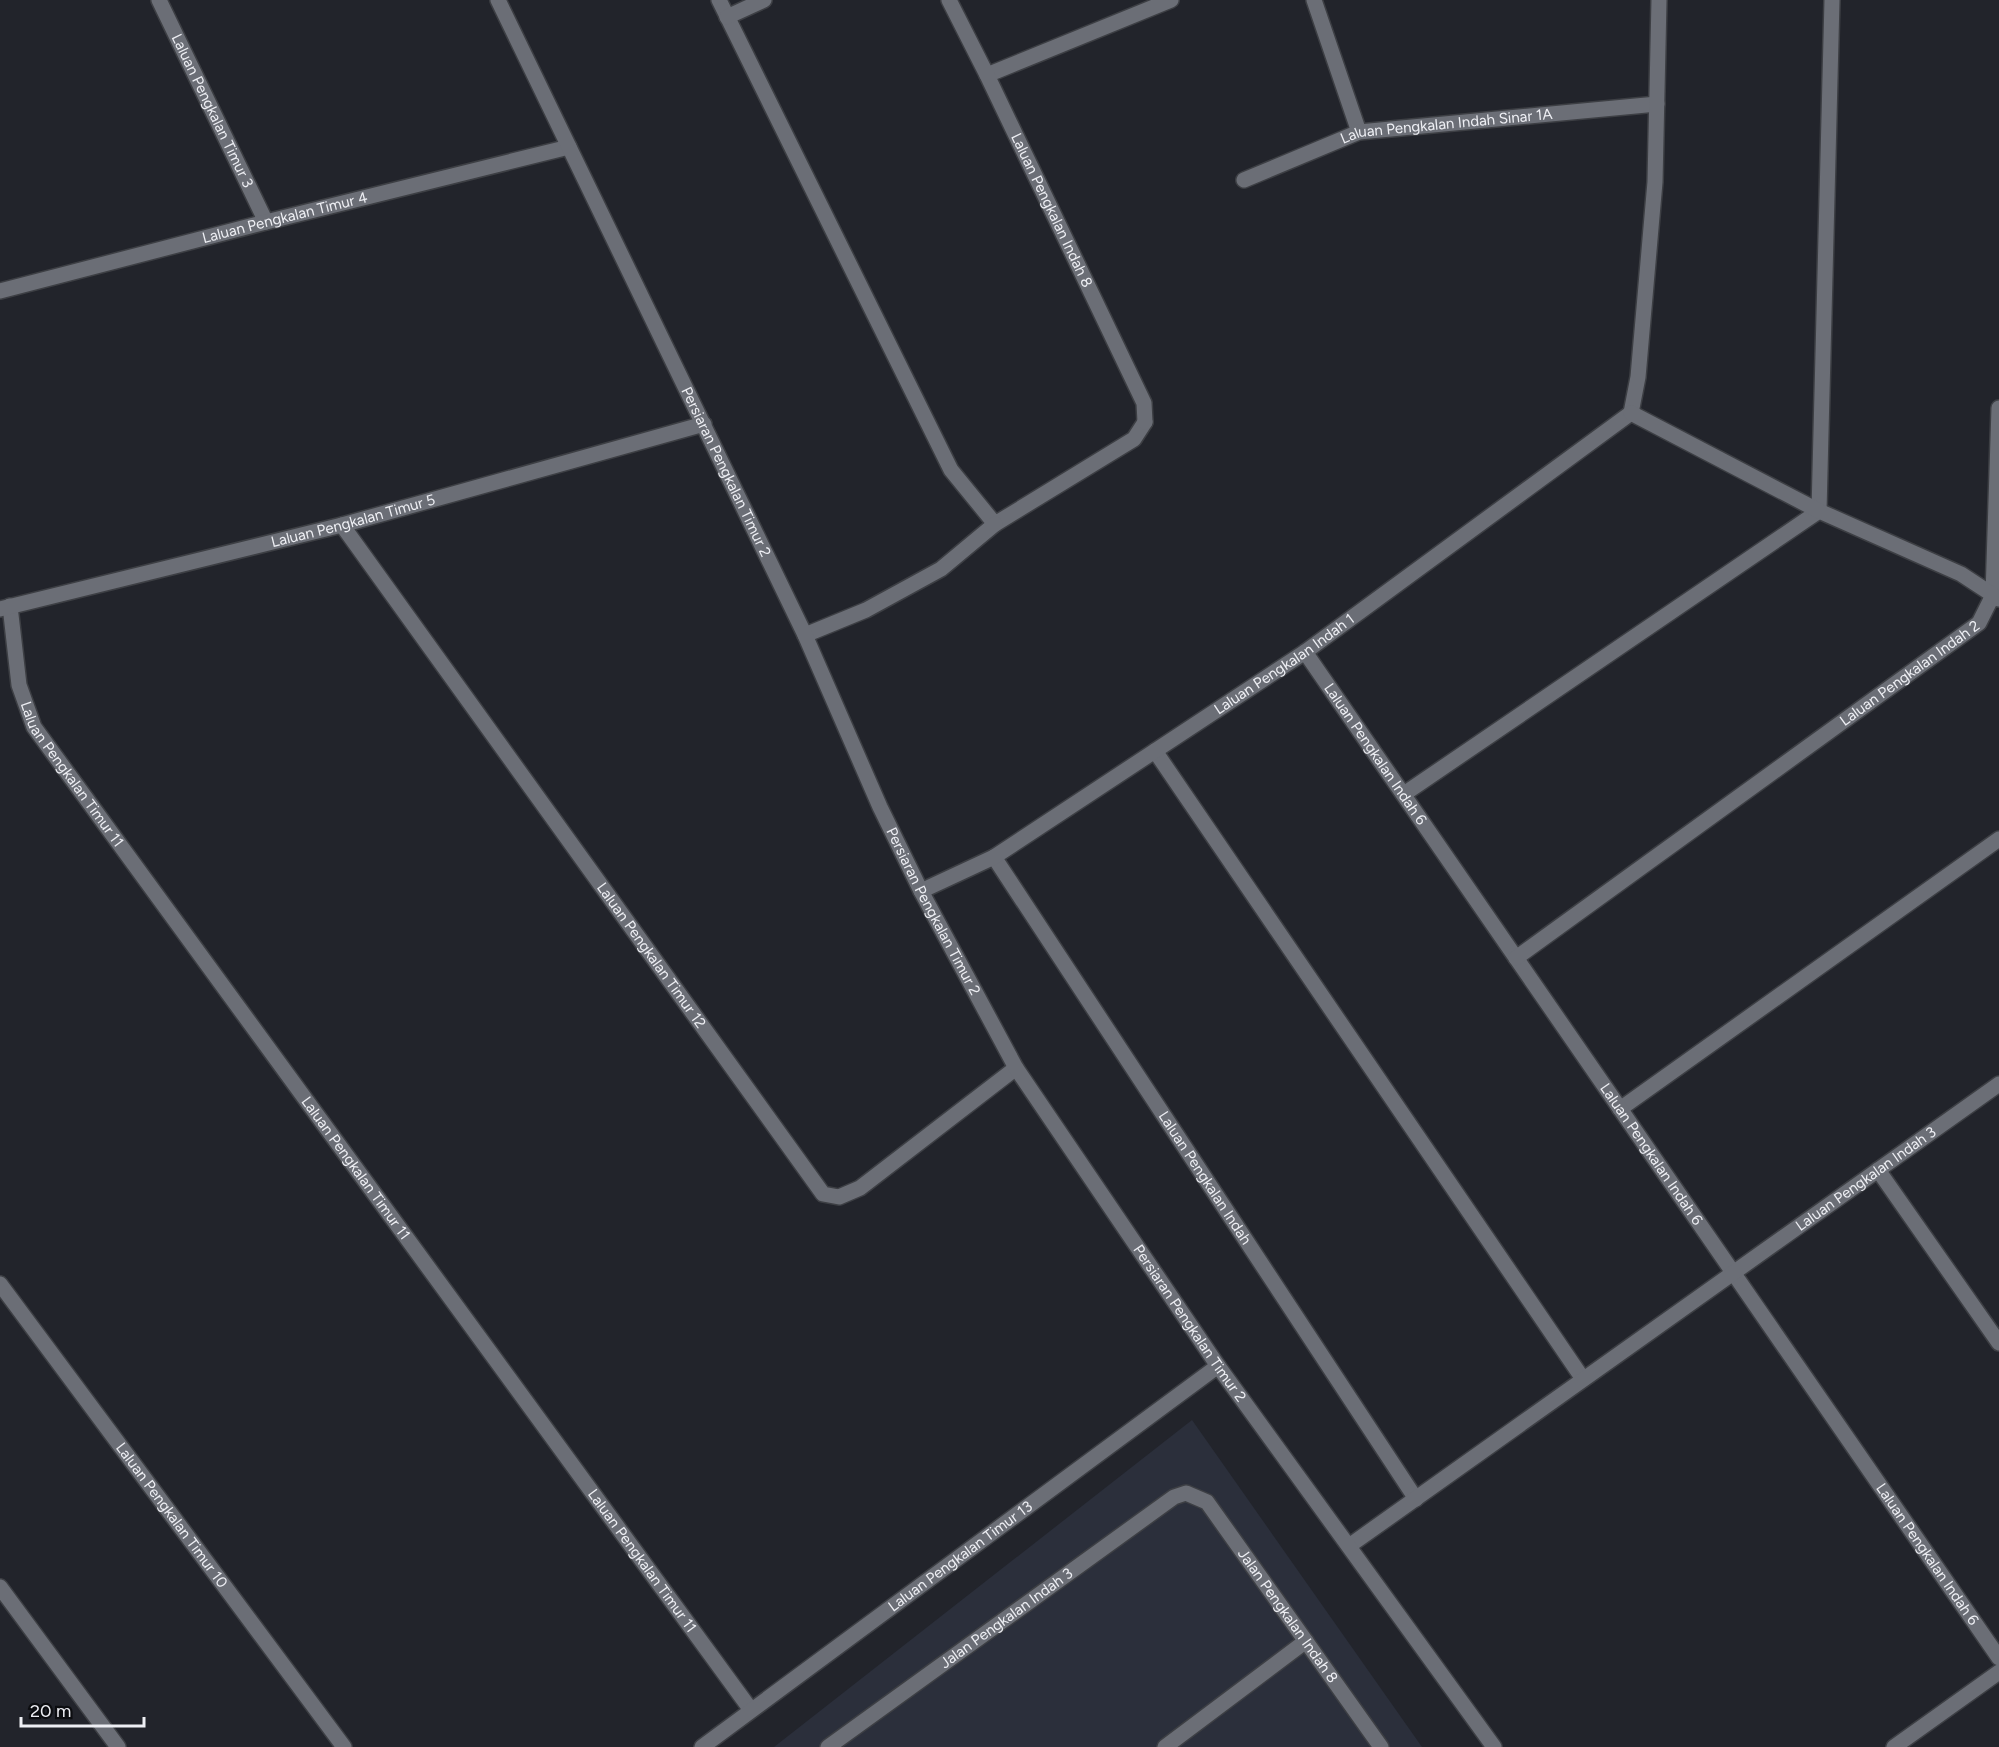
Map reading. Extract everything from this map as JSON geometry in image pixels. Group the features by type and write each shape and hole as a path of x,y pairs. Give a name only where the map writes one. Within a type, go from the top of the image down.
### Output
{"street":[{"name":"Laluan Pengkalan Timur 3","path":"159,0 266,222"},
{"name":"Persiaran Pengkalan Timur 2","path":"498,0 805,635 880,807 921,891 1016,1068 1218,1366 1494,1747"},
{"path":"719,0 951,470 995,524 941,569 866,610 805,635"},
{"path":"727,17 764,0"},
{"name":"Laluan Pengkalan Indah 8","path":"949,0 1144,403 1145,422 1134,439 995,524"},
{"path":"987,75 1171,0"},
{"path":"1314,0 1359,132"},
{"path":"1659,0 1655,182 1638,377 1631,413 1819,511 1961,574 1996,597"},
{"path":"1819,511 1832,0"},
{"name":"Laluan Pengkalan Indah Sinar 1A","path":"1244,180 1359,132 1657,104"},
{"name":"Laluan Pengkalan Timur 4","path":"0,291 569,147"},
{"path":"1996,597 1999,408"},
{"name":"Laluan Pengkalan Indah 1","path":"921,891 994,857 1305,652 1631,413"},
{"name":"Laluan Pengkalan Timur 5","path":"5,608 342,525 704,424"},
{"path":"1404,794 1819,511"},
{"name":"Laluan Pengkalan Timur 12","path":"342,525 823,1194 839,1197 860,1188 1016,1068"},
{"name":"Laluan Pengkalan Indah 2","path":"1516,957 1979,623 1996,597"},
{"name":"Laluan Pengkalan Timur 11","path":"5,608 19,685 34,727 751,1710"},
{"name":"Laluan Pengkalan Indah 6","path":"1305,652 1999,1658"},
{"path":"1155,751 1583,1379"},
{"path":"1620,1109 1999,839"},
{"name":"Laluan Pengkalan Indah","path":"994,857 1416,1499"},
{"name":"Laluan Pengkalan Indah 3","path":"1349,1546 1999,1084"},
{"path":"1878,1170 1999,1342"},
{"name":"Laluan Pengkalan Timur 10","path":"0,1284 344,1747"},
{"name":"Laluan Pengkalan Timur 13","path":"702,1747 1218,1366"},
{"name":"Jalan Pengkalan Indah 8","path":"1186,1494 1207,1502 1381,1747"},
{"name":"Jalan Pengkalan Indah 3","path":"828,1747 1174,1497 1186,1494"},
{"path":"0,1587 118,1747"},
{"path":"1164,1747 1306,1641"},
{"path":"1894,1747 1999,1672"}],"shaded area":[{"path":"1192,1420 1422,1747 774,1747"}]}
